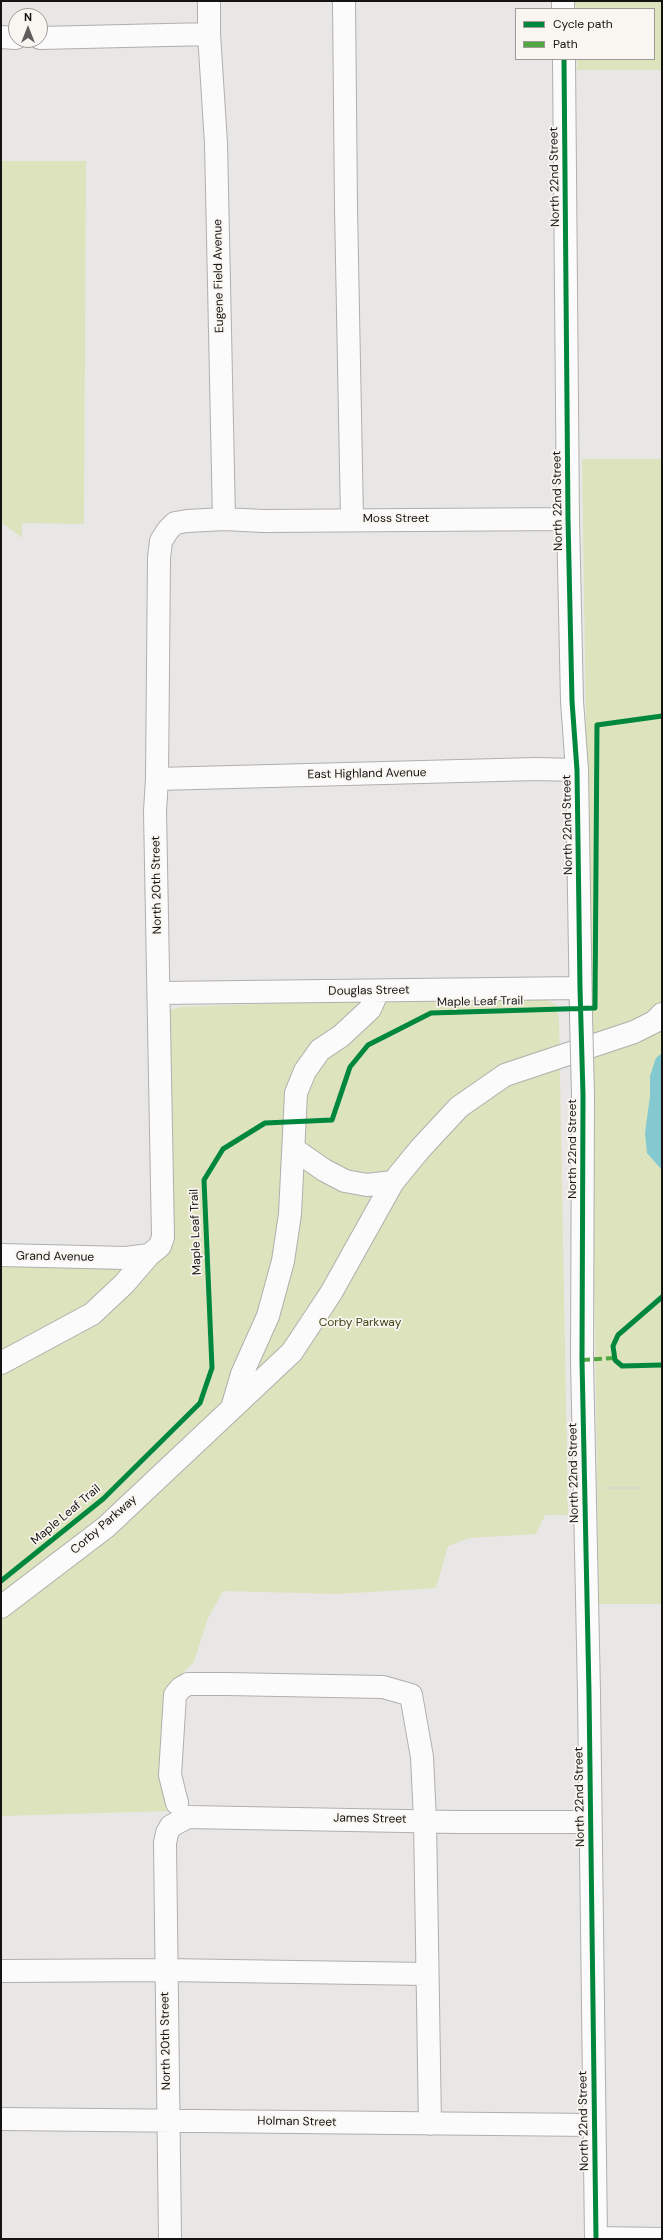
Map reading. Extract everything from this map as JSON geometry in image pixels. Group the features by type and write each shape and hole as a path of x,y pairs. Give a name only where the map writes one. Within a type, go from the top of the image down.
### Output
{"street":[{"name":"Eugene Field Avenue","path":"208,1 216,143 224,519"},
{"path":"344,1 352,520"},
{"path":"48,38 209,34"},
{"name":"North 22nd Street","path":"564,60 568,518 572,701 577,770 583,1095 582,1360 596,2239"},
{"name":"Moss Street","path":"224,519 263,521 568,518"},
{"name":"North 20th Street","path":"1,1364 92,1314 124,1284 149,1255 160,1246 164,1227 155,811 158,779 161,541 175,523 224,519"},
{"name":"East Highland Avenue","path":"158,779 536,769 577,770"},
{"name":"Douglas Street","path":"159,993 580,988"},
{"path":"231,1410 242,1374 268,1316 283,1261 290,1214 296,1094 305,1071 320,1050 341,1036 370,1009 378,991"},
{"name":"Corby Parkway","path":"1,1607 106,1527 292,1352 331,1293 393,1182 420,1149 458,1107 505,1075 634,1032 654,1022 662,1014"},
{"path":"294,1149 324,1170 345,1181 367,1185 393,1182"},
{"name":"Grand Avenue","path":"1,1255 126,1258 149,1255"},
{"path":"177,1803 170,1775 175,1695 181,1688 188,1684 383,1687 411,1695 422,1757 425,1820 430,2124"},
{"name":"James Street","path":"165,1843 167,1833 171,1826 188,1817 590,1822"},
{"name":"North 20th Street","path":"165,1843 165,1970 170,2239"},
{"path":"1,1971 165,1970 427,1974"},
{"name":"Holman Street","path":"1,2119 593,2125"},
{"path":"596,2239 662,2239"}],"path":[{"path":"605,1488 640,1488"}],"green space":[{"path":"575,1 662,1 662,70 577,70 577,60 655,60 655,8 576,8"},
{"path":"1,161 86,161 84,524 22,523 22,538 1,522"},
{"path":"582,459 662,459 662,1604 599,1604"},
{"name":"Corby Parkway","path":"548,1000 556,1005 559,1019 568,1515 545,1515 536,1534 469,1538 448,1546 436,1588 337,1594 223,1591 208,1618 194,1662 174,1681 170,1811 1,1816 1,1264 156,1263 168,1017 171,1010 180,1007 310,1002"}],"water":[{"path":"662,1053 662,1170 647,1153 645,1133 650,1096 650,1076 656,1058"}],"marked path":[{"path":"582,1360 614,1358"}],"cycle path":[{"path":"564,60 568,519 572,701 577,770 583,1095 582,1360 589,1693 596,2239"},
{"name":"Maple Leaf Trail","path":"1,1581 103,1499 200,1403 212,1368 204,1180 223,1149 265,1123 332,1120 350,1067 368,1045 431,1013 595,1008 597,725 662,716"},
{"path":"662,1297 618,1335 613,1346 615,1360 622,1366 662,1365"}]}
